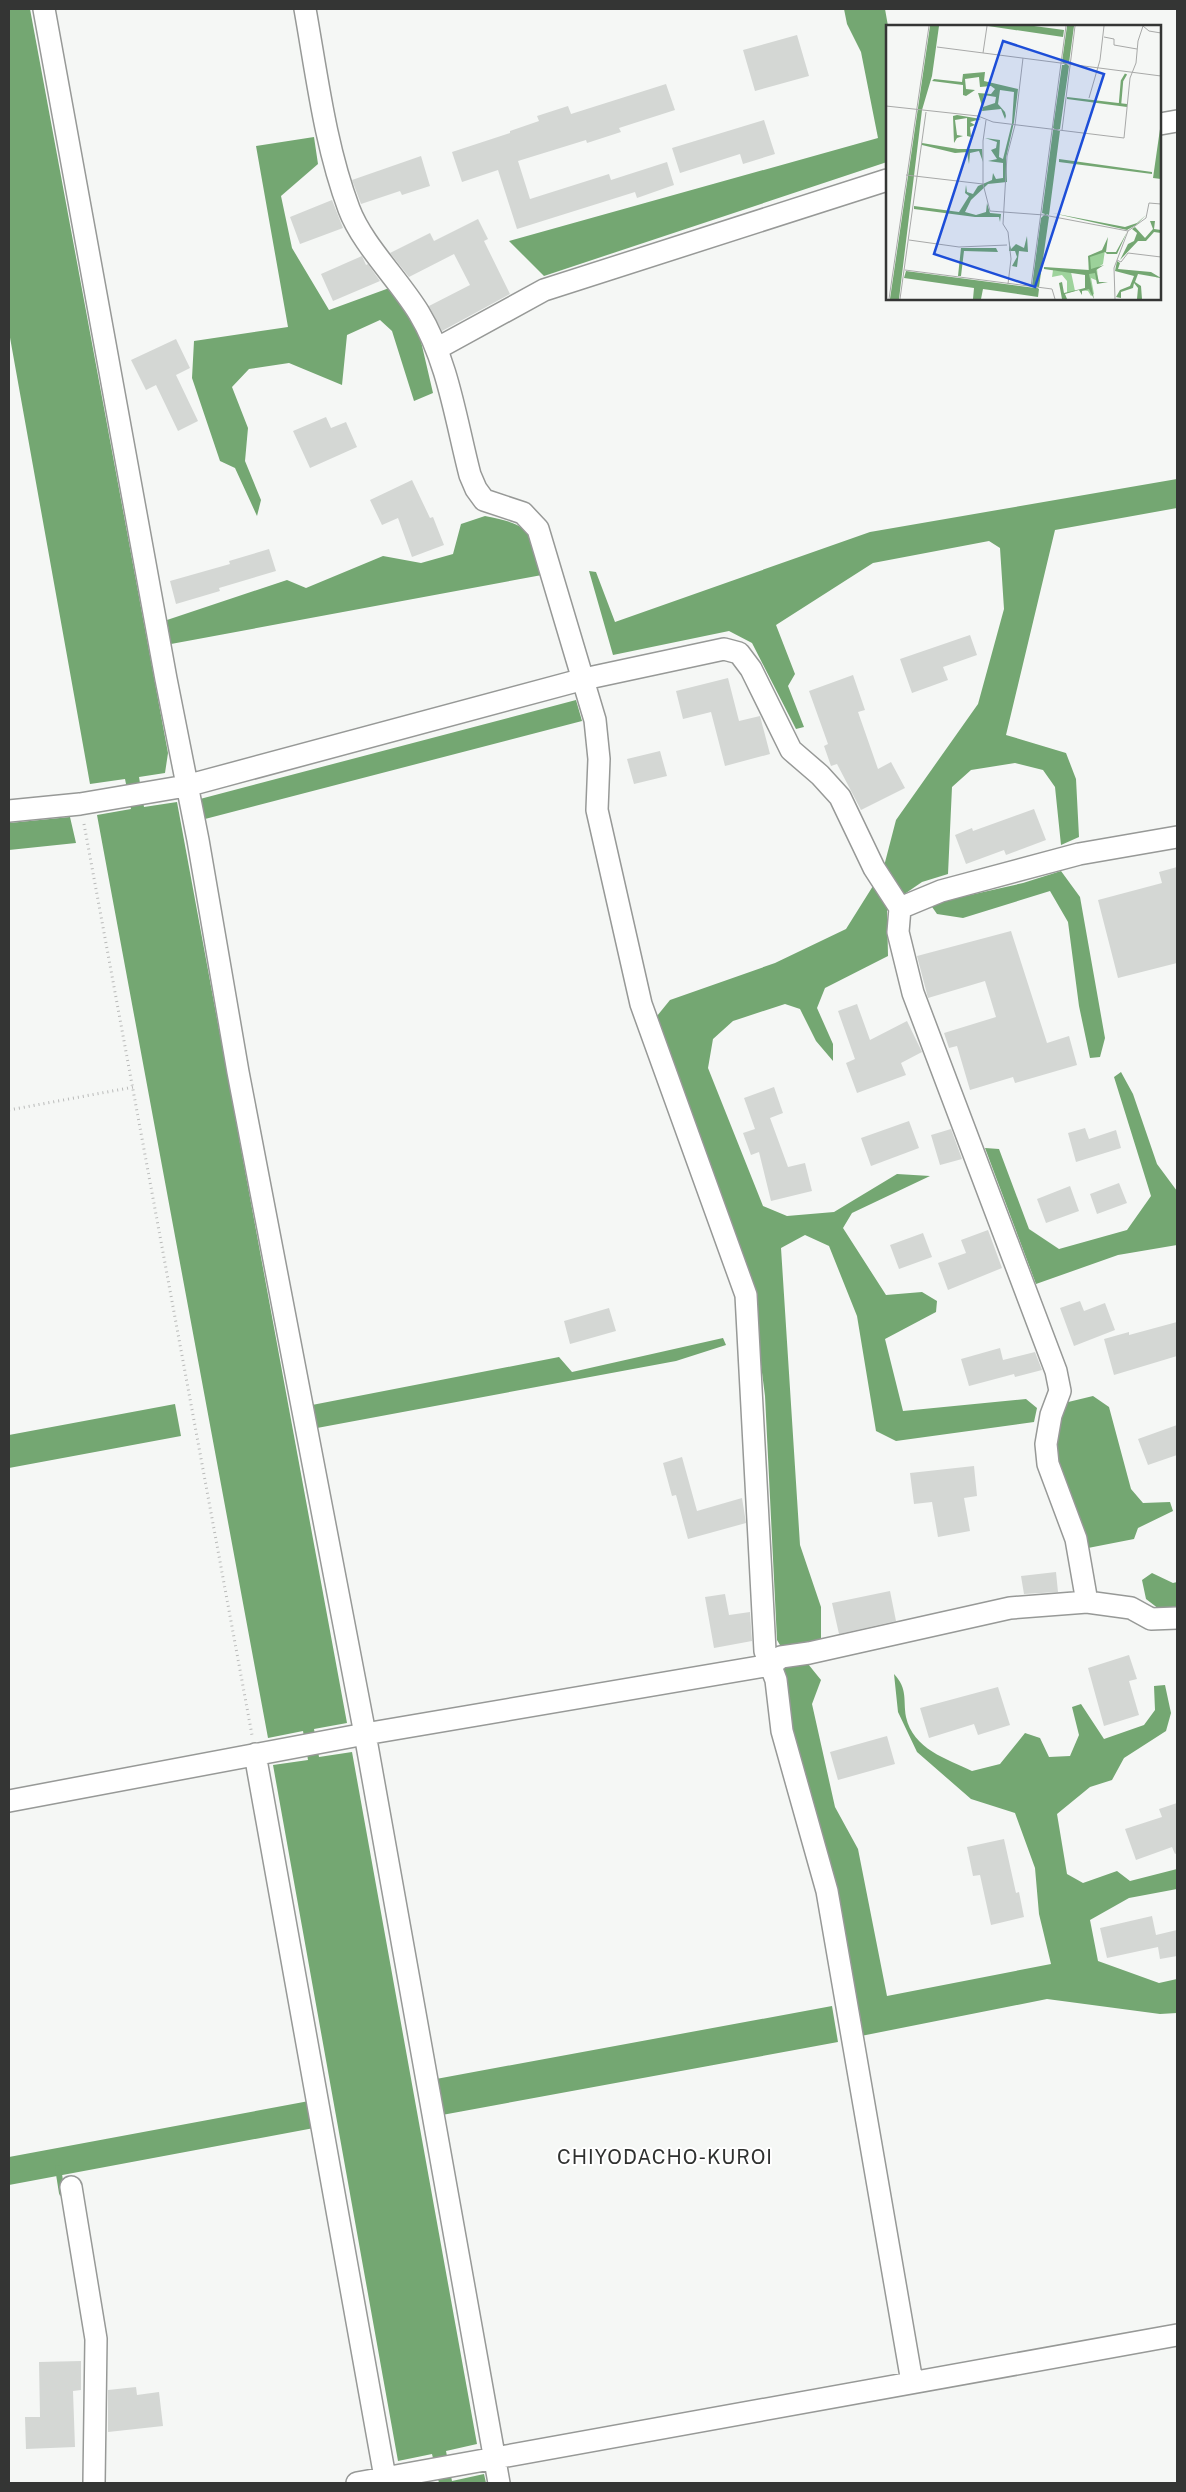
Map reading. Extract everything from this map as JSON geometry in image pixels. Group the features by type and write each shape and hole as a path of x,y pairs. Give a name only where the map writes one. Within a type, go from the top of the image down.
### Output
{"street":[{"path":"44,9 186,786 198,840 238,1072 365,1734 499,2483"},
{"path":"305,9 331,151 349,211 359,229 418,312 438,348 470,475 476,489 484,500 523,513 538,529 595,720 599,759 597,810 641,1004 746,1295 765,1651 776,1661 776,1680 782,1731 827,1891 912,2382"},
{"path":"1161,124 1177,121"},
{"path":"438,348 544,290 886,180"},
{"path":"9,810 80,804 186,786 584,679 724,649 739,653 751,669 791,750 820,775 840,798 874,868 900,908 898,932 913,993 1056,1371 1060,1391 1051,1415 1046,1444 1048,1464 1076,1539 1086,1602"},
{"path":"900,908 941,891 1079,854 1177,837"},
{"path":"9,1801 365,1734 776,1661 1010,1608 1086,1602 1131,1608 1151,1619 1177,1618"},
{"path":"256,1754 386,2481"},
{"path":"71,2187 96,2339 94,2483"},
{"path":"357,2483 386,2481 442,2468 1177,2335"}],"path":[{"path":"80,804 134,1087 256,1754"},
{"path":"9,1110 134,1087"}],"shaded area":[{"path":"9,9 30,9 168,753 165,773 139,777 144,807 177,802 347,1723 314,1729 319,1757 352,1752 477,2444 446,2451 452,2481 484,2474 486,2483 439,2483 432,2454 398,2461 273,1765 308,1760 303,1731 268,1738 97,815 131,809 125,779 90,784 9,332"},
{"path":"844,9 885,9 888,25 886,25 886,162 544,276 509,241 878,138 861,52 847,24"},
{"path":"314,137 318,164 281,196 292,248 329,310 392,287 416,320 433,393 414,401 392,331 380,320 347,335 342,385 289,363 249,369 232,387 248,428 245,461 261,500 257,516 235,468 220,461 192,378 194,341 288,327 256,146"},
{"path":"1177,479 1177,508 1055,530 1006,735 1066,753 1076,779 1079,837 1061,845 1055,787 1043,770 1015,763 971,770 952,787 948,874 922,882 906,893 894,895 887,911 888,956 825,988 817,1008 833,1044 833,1061 816,1041 800,1009 785,1004 733,1021 713,1039 708,1068 763,1206 787,1216 834,1212 897,1174 930,1176 852,1213 843,1228 886,1295 922,1292 937,1301 936,1312 885,1339 903,1411 1026,1399 1037,1408 1034,1422 896,1441 876,1431 857,1316 829,1246 805,1235 781,1248 800,1545 821,1607 821,1643 804,1659 821,1680 812,1704 835,1807 858,1849 887,1996 1051,1964 1039,1914 1035,1868 1015,1813 971,1799 917,1752 898,1712 894,1674 903,1689 906,1717 916,1737 932,1752 972,1771 1000,1764 1025,1733 1040,1738 1049,1757 1070,1756 1079,1735 1072,1707 1081,1704 1104,1739 1144,1725 1155,1710 1154,1686 1165,1685 1171,1713 1166,1731 1124,1758 1112,1780 1090,1787 1057,1814 1067,1874 1083,1883 1117,1871 1130,1881 1177,1869 1177,1889 1129,1898 1090,1920 1098,1961 1159,1983 1177,1979 1177,2013 1160,2014 1047,1999 861,2036 791,1732 781,1672 783,1650 777,1640 765,1396 749,1271 657,1016 670,1000 775,963 846,929 883,870 896,820 978,704 1004,609 1000,548 989,541 873,563 776,625 795,674 788,686 804,727 796,729 752,643 729,631 613,655 589,571 596,572 615,622 870,532"},
{"path":"485,516 512,523 527,532 532,539 542,575 171,644 167,620 287,580 306,588 383,556 421,563 453,554 461,524"},
{"path":"576,700 582,721 205,819 200,799"},
{"path":"70,817 76,843 9,850 9,823"},
{"path":"1061,871 1080,897 1105,1038 1100,1057 1090,1058 1079,1006 1068,922 1050,891 963,918 937,914 930,904 1023,883"},
{"path":"1121,1072 1133,1094 1157,1164 1177,1191 1177,1245 1118,1255 1036,1284 985,1148 999,1149 1029,1229 1059,1249 1127,1230 1151,1196 1114,1077"},
{"path":"723,1338 726,1345 676,1361 317,1428 312,1405 559,1357 572,1372"},
{"path":"1093,1396 1109,1407 1131,1489 1143,1503 1170,1502 1173,1511 1138,1528 1134,1539 1088,1548 1055,1462 1060,1404"},
{"path":"175,1404 181,1436 9,1468 9,1435"},
{"path":"1152,1573 1173,1583 1177,1582 1177,1606 1159,1609 1146,1599 1142,1580"},
{"path":"832,2006 838,2042 442,2115 436,2079"},
{"path":"309,2101 314,2128 9,2185 9,2157"}],"building":[{"path":"797,35 809,76 755,91 743,50"},
{"path":"666,84 675,110 619,128 621,132 587,143 586,140 518,161 530,199 609,174 611,180 667,162 674,185 637,198 635,192 517,229 498,170 462,182 452,152 510,133 510,131 539,121 537,116 568,106 571,114"},
{"path":"764,120 775,154 743,164 740,154 680,173 672,148"},
{"path":"421,156 430,186 402,195 400,191 361,204 352,180"},
{"path":"332,200 343,228 300,244 290,217"},
{"path":"478,219 488,239 484,241 510,294 442,331 429,306 470,285 454,254 409,277 390,253 430,233 434,241"},
{"path":"362,256 366,265 368,264 380,281 333,301 321,274"},
{"path":"176,339 190,368 176,375 198,421 178,431 156,385 146,390 131,360"},
{"path":"326,417 331,428 346,422 357,447 310,468 293,431"},
{"path":"412,480 430,518 433,517 444,545 412,557 398,518 382,525 370,500"},
{"path":"269,549 276,571 219,588 220,591 176,604 170,581 230,564 229,561"},
{"path":"970,635 977,655 943,667 948,680 912,693 900,659"},
{"path":"853,675 865,710 858,712 878,769 891,762 905,788 861,810 837,764 831,766 824,746 828,744 809,691"},
{"path":"728,678 739,721 760,716 770,754 725,766 711,712 683,719 676,691"},
{"path":"660,751 667,776 634,784 627,759"},
{"path":"1034,809 1046,840 1006,855 1004,850 966,864 955,835 972,828 973,831"},
{"path":"1177,867 1177,963 1118,978 1098,900 1162,883 1159,872"},
{"path":"1011,931 1047,1043 1069,1036 1077,1065 1015,1083 1013,1077 970,1090 957,1046 949,1048 944,1033 996,1017 985,981 928,998 917,956"},
{"path":"857,1004 870,1040 907,1021 922,1052 901,1063 906,1075 857,1093 846,1063 855,1059 838,1011"},
{"path":"774,1087 783,1113 770,1118 788,1167 805,1163 812,1191 771,1201 759,1152 751,1155 743,1133 755,1129 744,1098"},
{"path":"909,1121 919,1148 871,1166 861,1138"},
{"path":"1085,1128 1089,1139 1116,1130 1121,1148 1076,1162 1068,1133"},
{"path":"951,1129 962,1159 940,1165 931,1135"},
{"path":"1119,1183 1127,1203 1097,1214 1090,1194"},
{"path":"1070,1186 1079,1211 1046,1223 1037,1199"},
{"path":"988,1230 1002,1268 948,1290 938,1263 966,1253 961,1240"},
{"path":"923,1233 932,1257 899,1269 890,1245"},
{"path":"1080,1301 1084,1311 1105,1303 1115,1330 1074,1346 1060,1308"},
{"path":"609,1308 616,1331 570,1344 564,1321"},
{"path":"1177,1322 1177,1356 1114,1375 1104,1339 1129,1332 1129,1335"},
{"path":"1000,1348 1003,1360 1035,1352 1042,1370 1015,1377 1014,1374 969,1386 961,1359"},
{"path":"1177,1425 1177,1455 1148,1465 1138,1439"},
{"path":"682,1457 697,1511 742,1498 746,1523 688,1539 676,1495 672,1496 663,1463"},
{"path":"974,1466 977,1496 964,1498 970,1531 938,1537 932,1502 914,1504 910,1473"},
{"path":"1056,1572 1058,1592 1024,1594 1021,1576"},
{"path":"890,1591 896,1621 839,1634 832,1603"},
{"path":"725,1594 729,1615 750,1612 752,1641 714,1648 705,1597"},
{"path":"1129,1655 1137,1679 1129,1681 1139,1715 1104,1726 1088,1668"},
{"path":"998,1687 1010,1725 978,1735 974,1724 929,1738 920,1708"},
{"path":"887,1736 895,1764 838,1780 830,1752"},
{"path":"1177,1803 1177,1853 1175,1854 1172,1847 1136,1860 1125,1829 1162,1817 1159,1809"},
{"path":"1004,1839 1016,1893 1019,1892 1024,1917 991,1925 980,1875 973,1876 967,1847"},
{"path":"1152,1916 1156,1935 1177,1930 1177,1956 1160,1959 1158,1947 1107,1958 1100,1928"},
{"path":"81,2361 81,2390 73,2391 75,2447 26,2449 25,2417 40,2417 39,2362"},
{"path":"136,2387 137,2395 159,2392 163,2426 108,2432 108,2390"}],"waterway":[{"path":"58,2168 62,2193"}],"district":[{"name":"CHIYODACHO-KUROI","path":"665,2157"}]}
